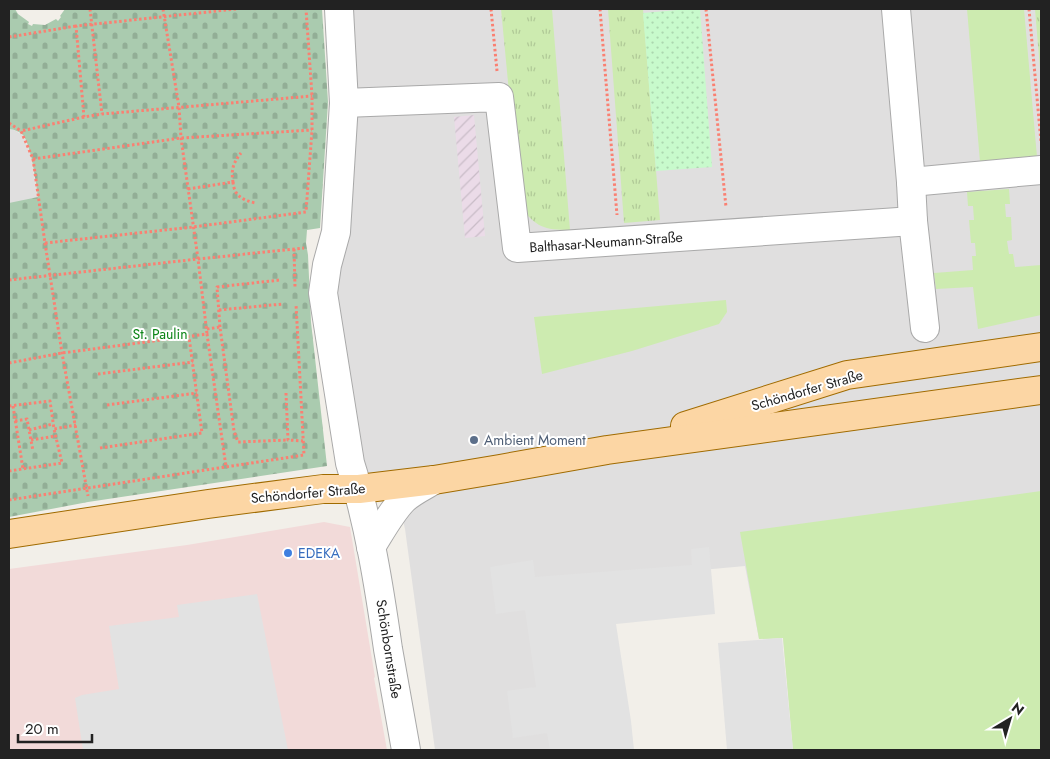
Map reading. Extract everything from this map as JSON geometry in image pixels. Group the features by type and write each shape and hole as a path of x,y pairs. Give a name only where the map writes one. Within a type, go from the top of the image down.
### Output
{"main road":[{"name":"Schöndorfer Straße","path":"607,450 847,376 1041,347"},
{"path":"847,376 835,392 837,406 849,416"},
{"name":"Schöndorfer Straße","path":"9,534 323,489 359,489 434,480 607,450 1041,390"}],"street":[{"path":"339,9 344,103 336,232 327,265 323,293 350,462 359,489"},
{"path":"896,9 913,221 924,328"},
{"path":"344,103 499,97"},
{"name":"Balthasar-Neumann-Straße","path":"499,97 517,248 913,221"},
{"path":"911,182 1041,170"},
{"path":"371,547 395,510 404,500 434,480"},
{"name":"Schönbornstraße","path":"359,489 380,591 406,750"}],"path":[{"path":"90,9 102,114"},
{"path":"163,9 179,107 181,138 226,467"},
{"path":"9,37 76,26 236,9"},
{"path":"45,243 193,227 306,212 312,130 312,96 306,9"},
{"path":"491,9 499,97"},
{"path":"600,9 620,242"},
{"path":"706,9 729,234"},
{"path":"1029,9 1041,142"},
{"path":"76,26 84,117"},
{"path":"21,131 102,114 312,96"},
{"path":"9,122 21,131 33,159 62,353 87,489 90,522"},
{"path":"33,159 181,138 312,130"},
{"path":"241,153 235,160 232,168 234,190 244,200 255,203"},
{"path":"188,189 233,182"},
{"path":"9,280 294,249 307,248 330,252"},
{"path":"9,500 304,455 294,249"},
{"path":"280,280 217,287 220,328 234,431 238,442 303,441"},
{"path":"219,310 283,304"},
{"path":"207,329 220,328"},
{"path":"9,363 62,353 207,334"},
{"path":"100,448 202,433 189,337"},
{"path":"98,374 193,362"},
{"path":"107,405 197,393"},
{"path":"286,393 288,440"},
{"path":"9,470 23,469 62,463 50,401 11,406 23,469"},
{"path":"15,421 27,419 33,451"},
{"path":"29,430 76,425"},
{"path":"31,440 56,436"}],"shaded area":[{"path":"339,9 1041,9 1041,750 793,750 783,638 759,639 745,566 551,584 576,750 435,750 405,529 395,485 350,463 327,265"},
{"path":"474,115 485,236 465,238 454,117"},
{"path":"9,129 23,135 30,152 38,197 9,206"},
{"path":"324,522 350,527 387,750 9,750 9,569 187,545"},
{"path":"709,547 715,614 616,624 634,750 550,750 547,733 513,738 507,691 536,687 525,610 496,614 490,567 533,560 535,577 692,565 691,549"},
{"path":"257,594 288,750 83,750 75,698 82,695 119,689 109,626 179,617 177,605"},
{"path":"782,638 793,750 727,750 718,643"}],"green space":[{"name":"St. Paulin","path":"9,9 15,9 32,26 33,24 45,25 56,19 58,21 65,9 322,9 328,102 320,228 307,230 306,243 311,322 327,466 88,502 9,517 9,203 38,197 33,165 26,140 20,133 9,129"},
{"path":"501,9 552,9 570,230 541,226 531,219 520,207"},
{"path":"608,9 643,9 660,220 624,223"},
{"path":"700,9 712,167 656,171 643,13"},
{"path":"967,9 1024,9 1037,157 980,162"},
{"path":"1035,9 1041,9 1041,81"},
{"path":"1009,189 1010,204 1005,204 1006,217 1011,217 1012,240 1007,241 1009,254 1013,254 1015,267 1041,265 1041,315 978,329 973,287 936,289 934,273 973,270 972,256 976,256 975,243 971,243 969,220 974,220 973,206 968,206 967,192"},
{"path":"726,300 727,312 719,324 632,351 542,374 534,317"},
{"path":"1041,491 1041,750 793,750 783,638 759,639 740,532"}],"place":[{"name":"Ambient Moment","path":"474,440"},
{"name":"EDEKA","path":"288,553"}]}
